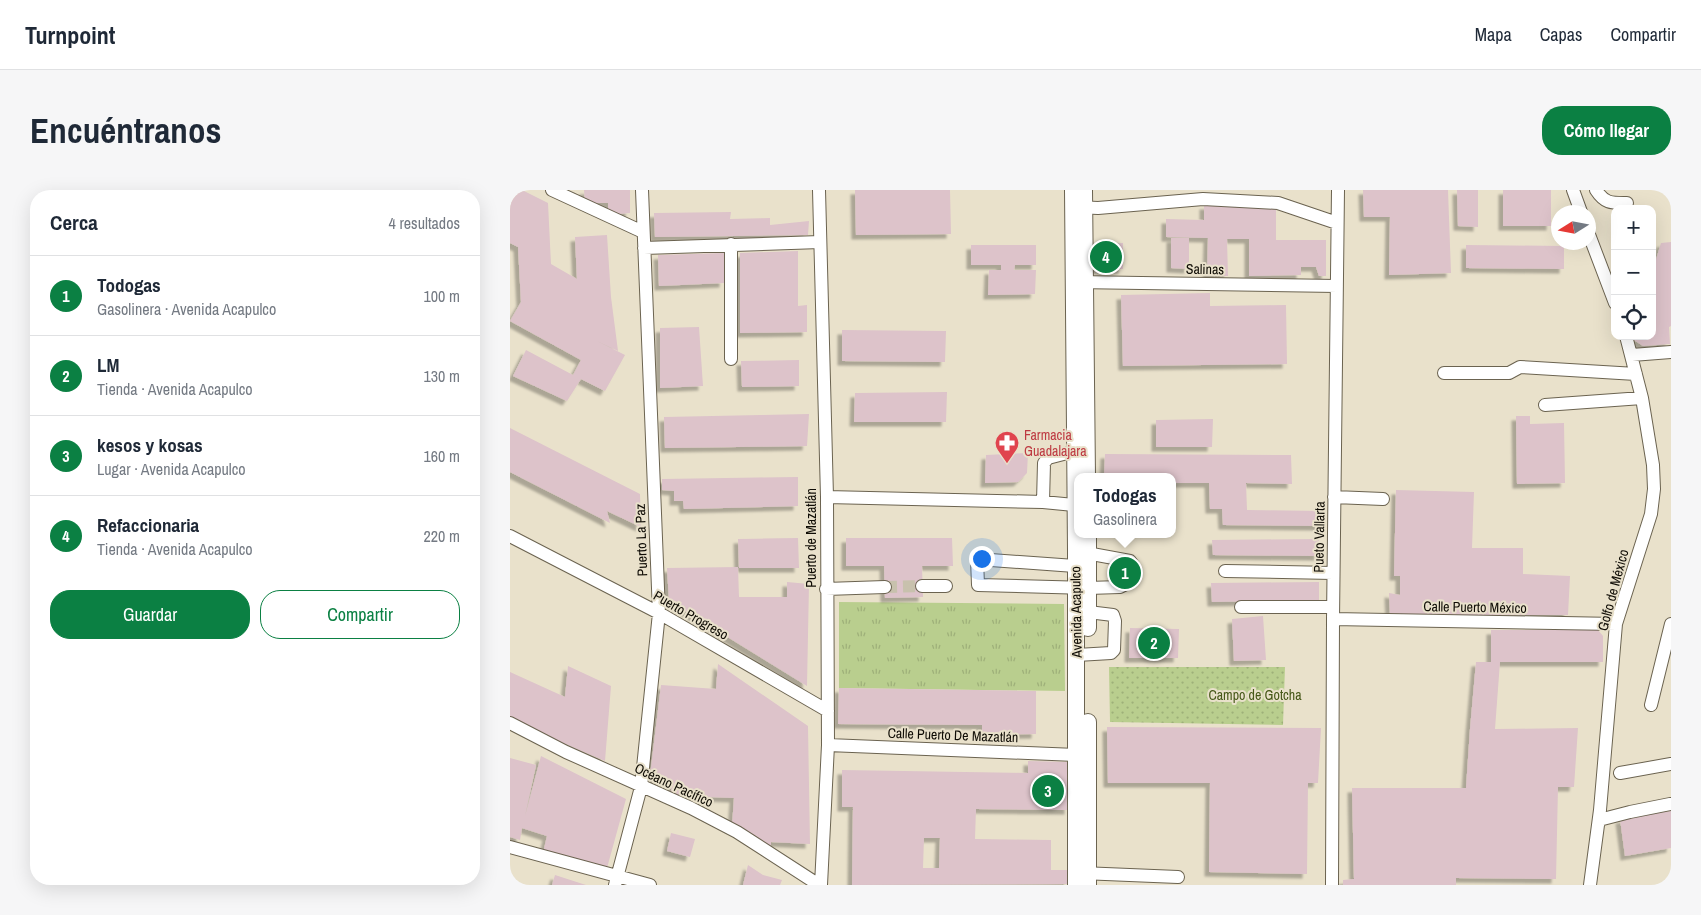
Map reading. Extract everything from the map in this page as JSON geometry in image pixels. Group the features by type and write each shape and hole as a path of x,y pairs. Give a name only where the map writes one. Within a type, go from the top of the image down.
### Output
{"main road":[{"name":"Avenida Acapulco","path":"1073,190 1079,207"},
{"name":"Avenida Acapulco","path":"1075,473 1079,207 1084,190"},
{"name":"Avenida Acapulco","path":"1079,282 1087,473"},
{"name":"Avenida Acapulco","path":"1078,538 1082,589 1082,879"},
{"name":"Avenida Acapulco","path":"1080,557 1087,538"},
{"name":"Avenida Acapulco","path":"1082,655 1076,755 1082,879"}],"street":[{"path":"552,190 643,232"},
{"name":"Puerto La Paz","path":"617,881 641,786 659,613 642,190"},
{"name":"Puerto de Mazatlán","path":"819,190 827,496 828,711 828,745 820,885"},
{"name":"Pueto Vallarta","path":"1332,885 1333,573 1338,190"},
{"path":"1573,190 1578,205"},
{"path":"1596,190 1601,198 1611,203 1627,204"},
{"path":"1079,207 1098,208 1203,199 1278,203 1337,223"},
{"path":"644,248 820,242"},
{"path":"730,358 731,244"},
{"path":"1595,250 1612,295"},
{"name":"Salinas","path":"1079,282 1337,286"},
{"name":"Golfo de México","path":"1590,885 1599,820 1616,624 1651,514 1654,489 1653,465 1642,398 1627,340"},
{"path":"1632,355 1671,352"},
{"path":"1444,373 1509,373 1520,368 1636,374"},
{"path":"1545,405 1642,398"},
{"path":"1043,502 1044,463 1048,458 1075,451"},
{"path":"827,496 1043,502 1074,505"},
{"path":"1334,497 1383,499"},
{"name":"Puerto Progreso","path":"510,536 659,613 828,711"},
{"path":"1080,557 1130,562 1134,566 1132,582 1120,588 1082,589 978,585 977,559 1080,557"},
{"path":"1225,571 1333,573"},
{"path":"922,586 946,586"},
{"path":"826,589 885,588"},
{"name":"Calle Puerto México","path":"1241,606 1333,613 1616,624"},
{"path":"1082,611 1113,615 1115,621 1114,650 1111,653 1082,655"},
{"path":"1650,705 1671,624"},
{"name":"Océano Pacífico","path":"510,723 566,752 691,808 737,832 820,885"},
{"name":"Calle Puerto De Mazatlán","path":"828,745 1076,755"},
{"path":"1620,773 1671,764"},
{"path":"1599,820 1670,804"},
{"path":"510,847 617,881 650,885"},
{"path":"1082,879 1178,877"}],"green space":[{"path":"839,602 1064,604 1065,691 839,688"},
{"name":"Campo de Gotcha","path":"1109,667 1285,667 1283,725 1110,722"}],"building":[{"path":"510,190 522,190 548,203 551,264 577,279 575,237 607,235 611,297 618,351 597,341 625,355 605,391 581,379 567,401 513,376 526,350 573,375 581,360 510,321 521,302 518,247 510,243"},
{"path":"584,190 630,190 630,213 608,215 608,203 585,203"},
{"path":"855,190 950,190 951,234 856,235"},
{"path":"1363,190 1448,190 1451,273 1389,275 1390,217 1364,217"},
{"path":"1457,190 1478,190 1478,227 1458,226"},
{"path":"1503,190 1551,190 1551,226 1503,226"},
{"path":"1204,205 1276,206 1276,240 1326,240 1326,276 1319,276 1316,267 1301,267 1301,275 1249,276 1249,239 1227,239 1228,276 1207,276 1208,238 1166,237 1166,219 1204,220"},
{"path":"731,212 730,219 770,218 770,225 809,221 808,235 655,237 654,213"},
{"path":"1171,238 1189,238 1189,269 1171,268"},
{"path":"1671,242 1670,344 1643,346 1634,340 1656,340 1656,260 1661,243"},
{"path":"1123,243 1123,269 1090,270 1089,244"},
{"path":"971,245 1036,245 1036,265 1015,265 1014,270 1036,270 1035,294 988,295 989,270 1001,270 1001,265 971,265"},
{"path":"1466,245 1551,246 1551,250 1564,250 1564,269 1466,268"},
{"path":"798,251 798,306 807,305 807,332 740,333 740,253"},
{"path":"724,253 724,283 659,286 658,255"},
{"path":"1210,293 1210,306 1286,305 1287,364 1123,366 1121,295"},
{"path":"699,327 703,386 660,388 660,328"},
{"path":"842,330 946,331 945,362 842,361"},
{"path":"799,360 799,386 742,387 741,361"},
{"path":"947,392 946,422 854,422 855,393"},
{"path":"809,414 807,446 665,448 664,417"},
{"path":"1516,416 1530,416 1530,424 1564,423 1565,483 1517,484"},
{"path":"1213,419 1212,447 1156,447 1156,420"},
{"path":"510,428 640,494 641,527 607,511 610,523 510,472"},
{"name":"Farmacia Guadalajara","path":"1028,453 1027,473 1018,482 985,483 986,455"},
{"path":"1105,454 1291,455 1292,484 1246,483 1247,510 1323,511 1323,526 1223,525 1222,509 1210,509 1209,483 1176,483 1176,473 1104,473"},
{"path":"798,477 798,506 684,509 683,501 674,501 674,491 662,490 662,479"},
{"path":"1396,490 1474,492 1472,548 1523,548 1523,574 1570,576 1568,615 1390,615 1389,593 1400,595 1400,576 1394,576"},
{"path":"798,538 799,568 739,568 738,539"},
{"path":"846,538 952,538 953,566 922,566 923,597 885,598 884,566 846,566"},
{"path":"1319,539 1319,556 1213,555 1212,540"},
{"path":"738,567 739,597 787,597 787,582 809,584 807,686 669,601 667,568"},
{"path":"1121,567 1128,567 1129,579 1121,579"},
{"path":"1319,582 1319,600 1212,602 1211,583"},
{"path":"1263,616 1266,660 1234,661 1232,619"},
{"path":"1130,628 1179,629 1178,658 1129,658"},
{"path":"1491,630 1598,630 1603,636 1603,662 1500,662 1495,729 1578,728 1574,787 1558,787 1556,879 1456,878 1456,885 1343,885 1343,880 1354,879 1352,788 1466,788 1476,662 1491,662"},
{"path":"718,664 808,726 810,844 771,842 771,850 732,826 734,798 681,796 671,791 672,783 653,783 650,776 661,685 716,689"},
{"path":"568,666 611,686 605,761 510,720 510,672 565,697"},
{"path":"839,688 1036,691 1036,734 982,735 982,725 838,724"},
{"path":"1107,727 1321,728 1318,783 1308,783 1307,874 1209,872 1210,783 1108,783"},
{"path":"541,756 626,799 607,868 543,853 547,836 522,828 520,840 510,837 510,758 536,765 525,816"},
{"path":"1028,761 1069,762 1069,810 976,809 975,839 1051,840 1051,870 1068,870 1068,884 852,885 853,807 842,807 842,770 1028,773","holes":["924,838 940,838 939,868 923,868"]},
{"path":"1671,811 1671,848 1625,856 1620,819"},
{"path":"671,833 695,839 690,857 667,851"},
{"path":"748,865 763,875 782,880 780,885 743,885"},
{"path":"555,875 586,885 552,885"}],"tunnel":[{"path":"885,587 922,586"}],"place":[{"name":"Refaccionaria","path":"1106,257"},
{"name":"Farmacia Guadalajara","path":"1007,464"},
{"name":"Todogas","path":"1125,573"},
{"name":"LM","path":"1154,643"},
{"name":"kesos y kosas","path":"1048,791"}]}
